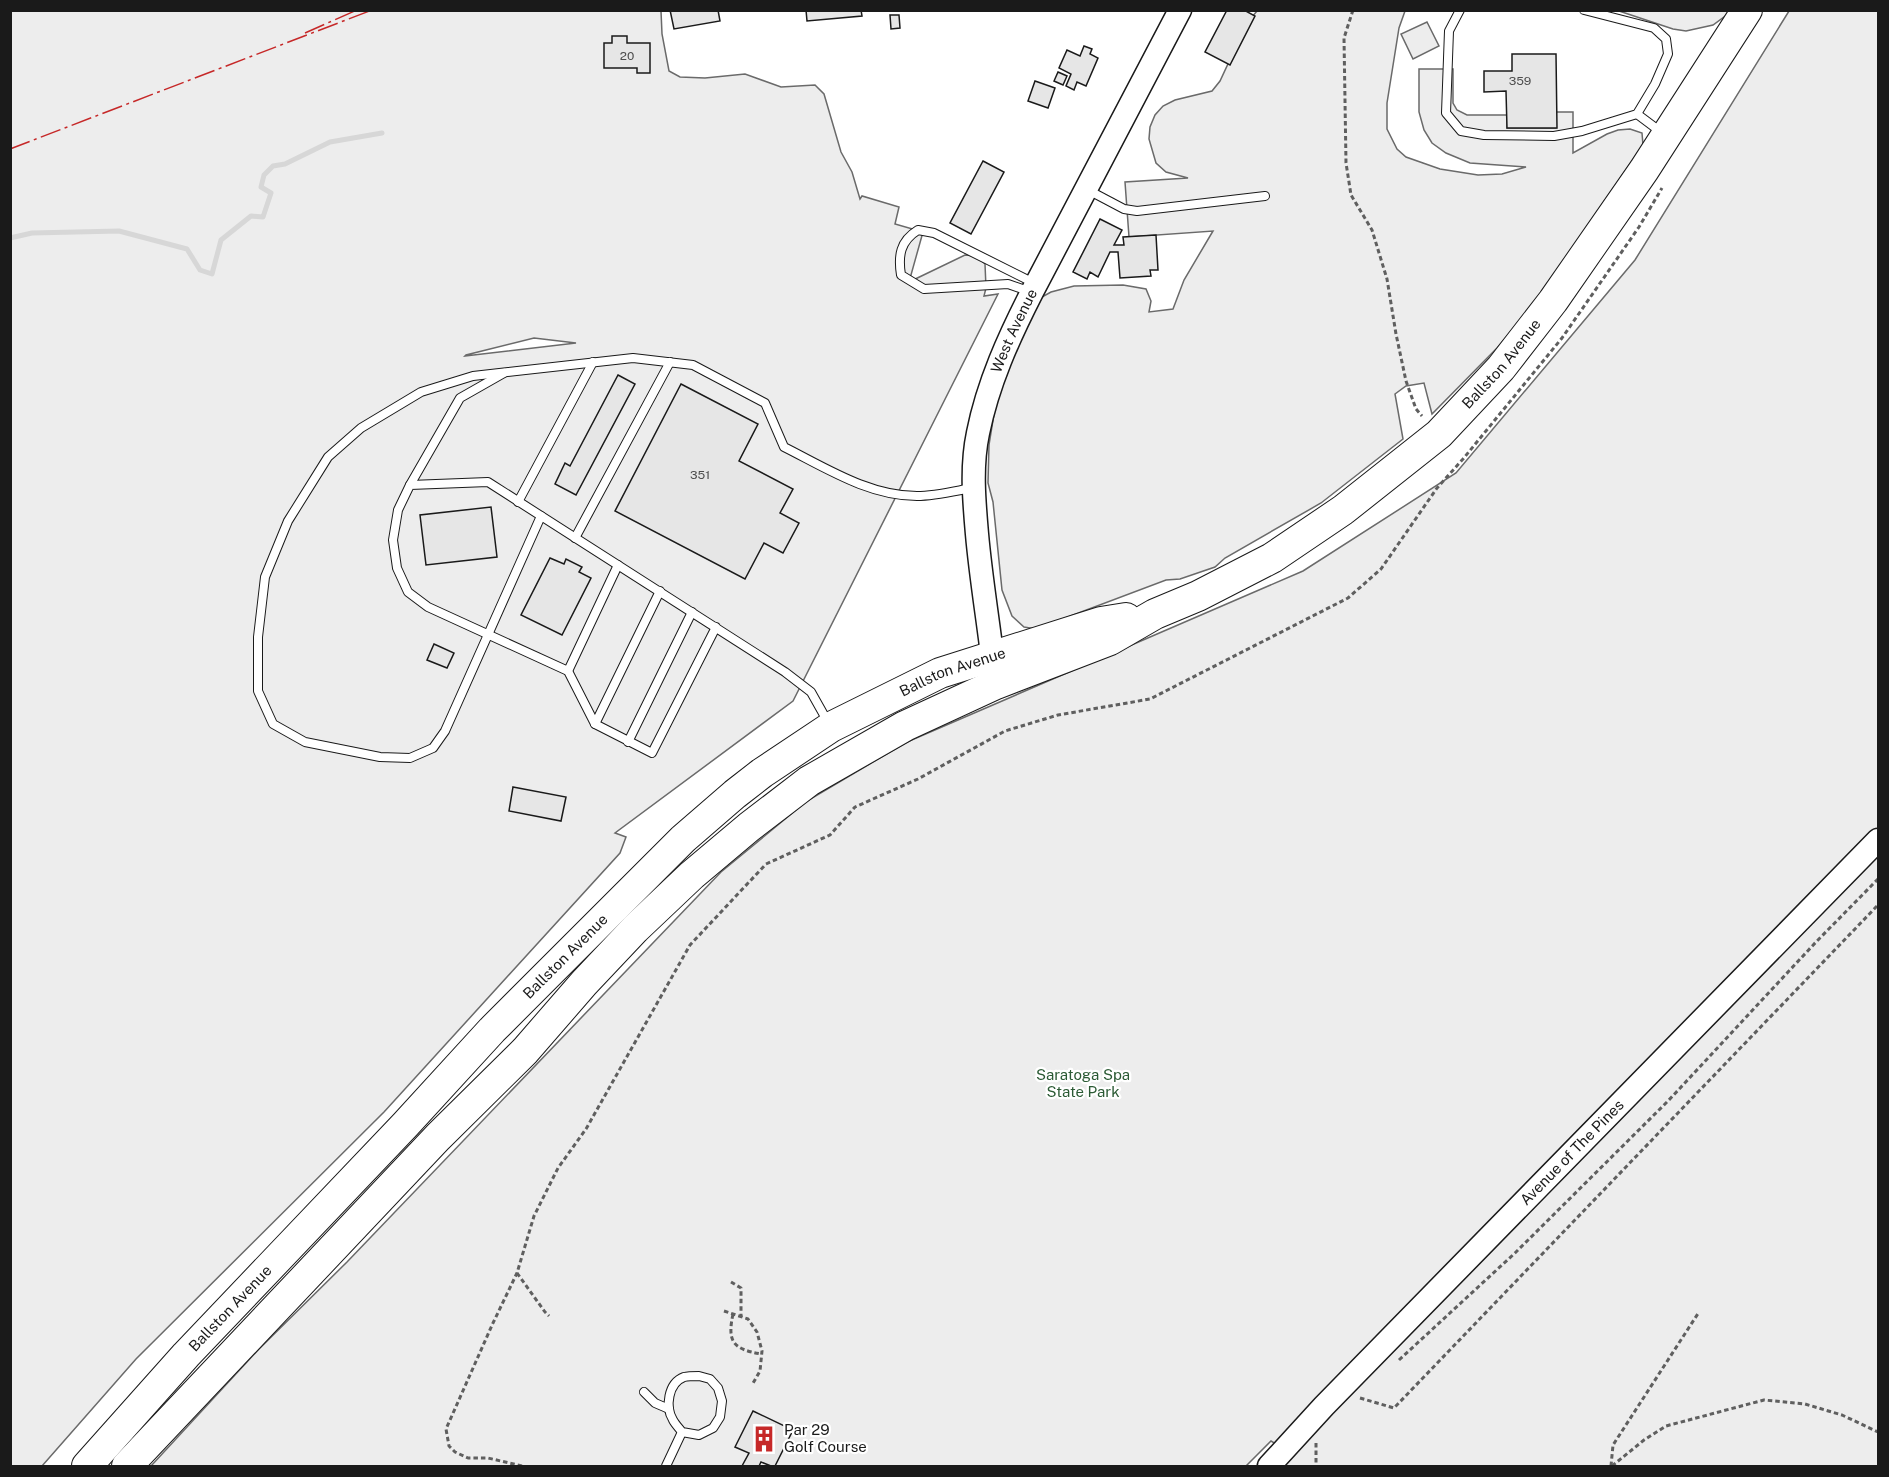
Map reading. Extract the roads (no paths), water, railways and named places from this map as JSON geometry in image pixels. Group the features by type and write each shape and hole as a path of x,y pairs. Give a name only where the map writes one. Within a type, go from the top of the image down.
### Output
{"highway":[{"name":"Ballston Avenue","path":"127,1467 438,1137 525,1051 592,974 635,929 692,875 809,781 905,726 994,670 1101,622 1155,614 1198,596 1272,558 1343,510 1439,434 1501,368 1553,301 1666,136 1747,10"},
{"name":"Ballston Avenue","path":"87,1467 186,1355 492,1030 683,839 762,773 831,727 940,673 994,670"}],"street":[{"name":"West Avenue","path":"994,670 978,550 973,488 977,434 991,384 1010,336 1034,288 1180,10"},
{"name":"Avenue of The Pines","path":"1274,1464 1332,1398 1878,840"}],"lane":[{"path":"1460,10 1449,31 1446,113 1461,131 1484,135 1554,136 1637,114 1655,84 1668,54 1666,39 1654,28 1584,10"},
{"path":"1637,114 1666,136"},
{"path":"1085,189 1124,209 1137,211 1265,196"},
{"path":"918,230 934,233 1034,288 1008,284 924,289 901,275 899,257 908,236 918,230"},
{"path":"541,516 445,731 433,748 410,758 380,757 305,742 273,724 258,691 258,637 266,578 288,521 328,457 361,428 421,392 473,376 633,358 693,365 765,403 784,447 853,482 884,493 918,496 973,488"},
{"path":"518,502 593,362"},
{"path":"575,538 670,362"},
{"path":"507,372 460,398 398,510 393,540 397,568 408,592 428,607 568,671 596,724 652,753 716,627"},
{"path":"410,485 488,482 785,672 811,692 831,727"},
{"path":"568,671 618,565"},
{"path":"596,724 660,591"},
{"path":"628,742 692,612"},
{"path":"699,1376 710,1379 718,1388 722,1401 720,1417 713,1428 699,1435 682,1432 672,1419 669,1409 669,1396 673,1386 683,1377 699,1376"},
{"path":"644,1392 655,1403 669,1409"},
{"path":"666,1467 682,1432"}],"waterway":[{"path":"10,238 32,233 119,231 187,249 200,270 212,274 221,240 251,216 263,217 271,193 261,187 264,175 273,166 285,164 330,142 382,133"}],"place":[{"name":"Par 29 Golf Course","path":"764,1439"}],"park label":[{"name":"Saratoga Spa State Park","path":"1083,1084"}]}
